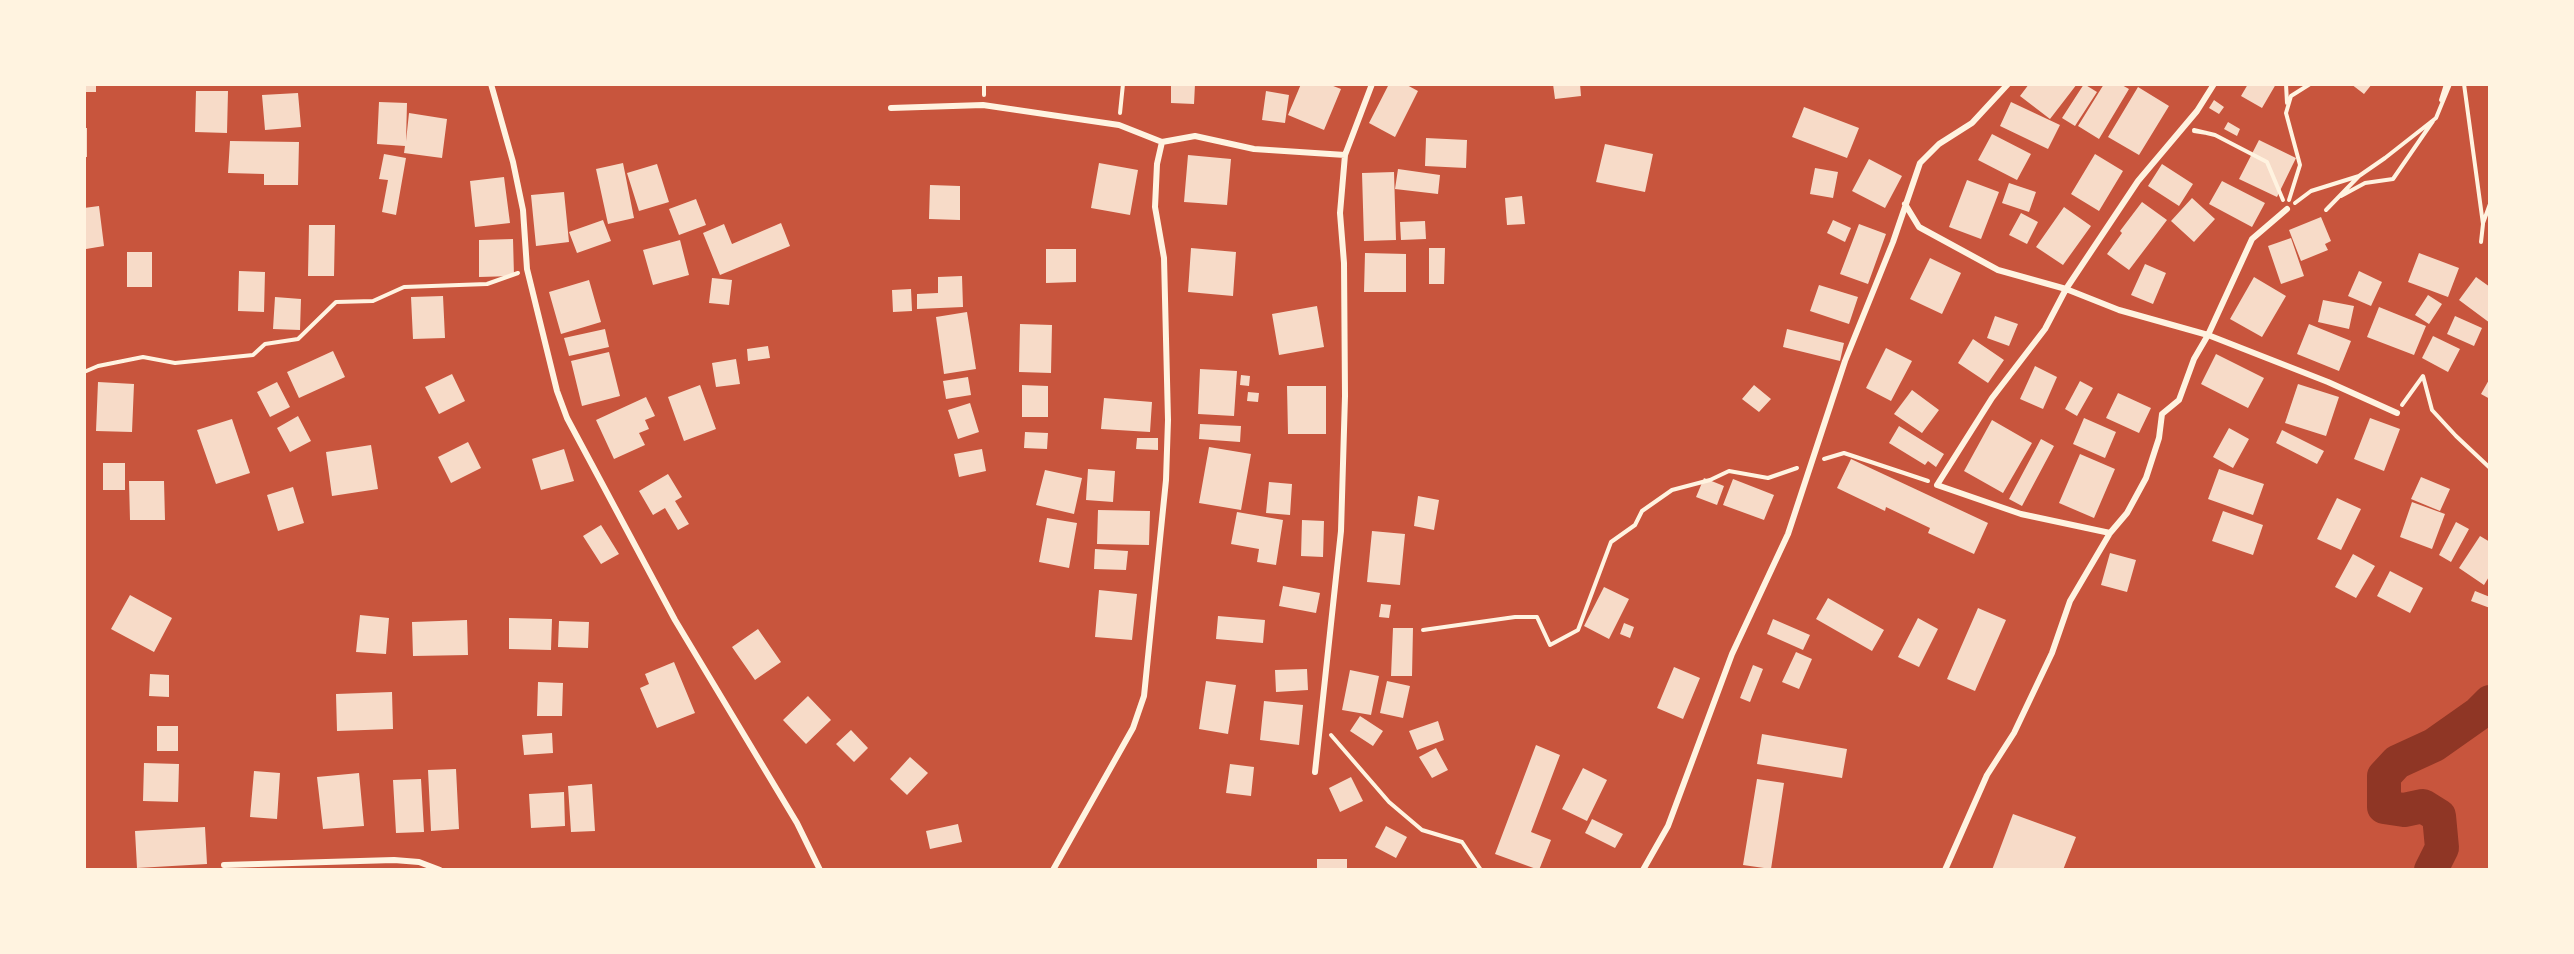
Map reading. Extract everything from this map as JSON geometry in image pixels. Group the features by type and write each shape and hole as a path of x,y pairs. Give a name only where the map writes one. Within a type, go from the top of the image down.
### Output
{"street":[{"path":"491,84 513,162 523,210 527,269 557,391 567,418 675,621 797,823 820,870"},
{"path":"1315,772 1341,531 1345,385 1344,263 1340,213 1345,155 1372,84"},
{"path":"1643,870 1676,809 1732,654 1788,534 1845,361 1893,242 1920,163 1939,144 1972,123 2008,84"},
{"path":"2110,533 2021,514 1937,485 1992,398 2044,329 2066,289 2138,181 2197,111 2214,84"},
{"path":"891,108 984,105 1119,125 1162,142 1195,136 1254,149 1345,155"},
{"path":"1053,870 1140,712 1144,696 1166,480 1168,420 1164,258 1155,207 1157,164 1162,142"},
{"path":"1905,204 1919,227 1998,270 2066,289 2119,310 2208,335 2328,382 2397,413"},
{"path":"1945,870 1987,775 2014,733 2052,653 2070,601 2110,533 2127,513 2146,478 2159,438 2162,414 2179,400 2194,359 2208,335 2252,239 2287,209"},
{"path":"224,865 394,860 419,862 441,870"}],"path":[{"path":"1119,125 1123,84"},
{"path":"2286,84 2286,113 2300,165 2287,209"},
{"path":"2286,113 2291,96 2310,84"},
{"path":"2341,195 2365,183 2393,178 2436,118 2448,84"},
{"path":"2464,84 2483,224"},
{"path":"2326,210 2359,176 2436,118"},
{"path":"2187,130 2215,135 2267,162 2287,209"},
{"path":"2287,209 2311,191 2359,176"},
{"path":"2481,242 2483,224 2490,204"},
{"path":"84,372 98,366 143,357 175,363 253,355 265,344 298,339 336,302 373,301 404,286 488,284 527,269"},
{"path":"2397,413 2423,376 2432,410 2490,468"},
{"path":"1423,630 1515,617 1537,617 1550,645 1578,630 1611,542 1635,525 1642,511 1672,490 1710,480 1729,471 1768,478 1844,453 1937,485"},
{"path":"1321,723 1389,802 1422,830 1462,842 1481,870"}],"building":[{"path":"84,84 96,84 96,92 84,92"},
{"path":"1171,84 1195,84 1194,104 1171,103"},
{"path":"1301,84 1328,84 1341,89 1324,130 1288,115"},
{"path":"1389,84 1405,84 1418,91 1395,137 1369,123"},
{"path":"1553,84 1580,84 1581,96 1555,99"},
{"path":"2029,84 2077,84 2050,119 2020,96"},
{"path":"2084,84 2097,92 2075,126 2062,118"},
{"path":"2104,84 2120,84 2129,89 2099,139 2078,126"},
{"path":"2248,84 2276,84 2262,108 2241,96"},
{"path":"2351,84 2372,84 2364,94"},
{"path":"2138,87 2169,106 2139,155 2108,137"},
{"path":"196,91 228,91 227,133 195,132"},
{"path":"1266,91 1289,95 1285,123 1262,120"},
{"path":"298,93 301,127 265,130 262,95"},
{"path":"2214,100 2224,107 2219,114 2209,108"},
{"path":"379,102 407,103 406,141 409,113 447,119 442,158 404,153 405,146 377,144"},
{"path":"2011,102 2060,125 2048,149 2000,126"},
{"path":"1804,107 1859,128 1847,158 1792,137"},
{"path":"2228,122 2240,129 2237,136 2224,129"},
{"path":"84,128 87,128 87,157 84,157"},
{"path":"1992,134 2031,154 2017,180 1978,160"},
{"path":"1426,138 1467,140 1466,168 1425,166"},
{"path":"2259,140 2296,158 2277,197 2239,179"},
{"path":"230,141 299,142 298,185 264,185 264,174 228,173"},
{"path":"1605,144 1653,154 1645,192 1596,182"},
{"path":"384,154 406,158 396,215 382,212 388,180 379,179"},
{"path":"2095,154 2123,171 2099,211 2071,194"},
{"path":"1188,155 1231,159 1227,205 1184,202"},
{"path":"1869,159 1902,176 1885,208 1852,191"},
{"path":"623,163 634,218 608,224 596,169"},
{"path":"1099,163 1138,170 1130,215 1091,208"},
{"path":"657,164 669,202 639,211 627,173"},
{"path":"2162,164 2193,184 2179,206 2148,186"},
{"path":"1815,168 1838,172 1833,198 1810,194"},
{"path":"1398,169 1440,175 1438,194 1395,189"},
{"path":"1394,172 1396,240 1364,241 1362,173"},
{"path":"504,177 510,223 475,227 470,181"},
{"path":"1967,180 1999,192 1981,239 1949,227"},
{"path":"2222,181 2265,203 2252,227 2209,204"},
{"path":"2009,183 2036,192 2029,212 2002,203"},
{"path":"930,185 960,186 960,220 929,219"},
{"path":"564,192 569,242 536,246 531,195"},
{"path":"1522,196 1525,224 1507,225 1505,198"},
{"path":"2192,198 2215,219 2194,242 2171,221"},
{"path":"696,199 706,225 679,235 669,209"},
{"path":"2142,202 2167,220 2129,270 2107,254 2122,233 2120,231"},
{"path":"99,206 104,246 86,249 84,208"},
{"path":"2064,207 2091,226 2063,265 2036,247"},
{"path":"2021,213 2038,222 2027,244 2009,235"},
{"path":"2321,217 2331,241 2325,244 2328,250 2301,261 2289,230"},
{"path":"603,220 611,241 577,253 569,232"},
{"path":"1833,220 1851,228 1845,242 1827,233"},
{"path":"1425,221 1426,239 1401,240 1400,222"},
{"path":"781,223 790,246 720,275 703,233 724,224 732,244"},
{"path":"1859,224 1886,234 1868,284 1840,274"},
{"path":"309,225 335,225 334,276 308,276"},
{"path":"2291,238 2304,276 2281,284 2268,246"},
{"path":"513,239 514,276 479,277 479,240"},
{"path":"680,240 689,275 653,285 643,250"},
{"path":"1191,248 1236,252 1233,296 1188,292"},
{"path":"1429,248 1445,248 1444,284 1429,284"},
{"path":"1046,249 1076,249 1076,282 1046,283"},
{"path":"127,252 152,252 152,287 127,287"},
{"path":"1365,253 1406,254 1406,292 1364,292"},
{"path":"2419,253 2459,268 2448,297 2408,282"},
{"path":"1930,258 1961,273 1942,314 1910,299"},
{"path":"2145,264 2166,273 2153,304 2131,295"},
{"path":"239,271 265,272 264,312 238,311"},
{"path":"2359,271 2382,282 2371,306 2348,296"},
{"path":"962,276 963,307 917,309 917,294 938,293 938,277"},
{"path":"2254,277 2286,296 2262,337 2230,319"},
{"path":"2476,277 2490,287 2490,323 2459,300"},
{"path":"712,278 732,280 729,305 709,303"},
{"path":"589,280 601,322 561,334 549,292"},
{"path":"1819,285 1858,297 1849,324 1810,311"},
{"path":"911,289 912,311 893,312 892,290"},
{"path":"2428,295 2442,304 2429,324 2415,315"},
{"path":"443,296 445,338 413,339 411,297"},
{"path":"275,297 301,299 300,330 273,329"},
{"path":"2323,300 2354,306 2349,329 2318,322"},
{"path":"1317,306 1324,347 1279,355 1272,314"},
{"path":"2379,307 2426,326 2414,355 2367,337"},
{"path":"967,312 976,369 944,374 936,317"},
{"path":"1995,316 2018,324 2009,346 1987,338"},
{"path":"2455,316 2482,328 2474,346 2447,334"},
{"path":"1020,324 1052,325 1051,373 1019,372"},
{"path":"2309,324 2351,341 2339,371 2297,354"},
{"path":"605,329 609,347 569,356 564,338"},
{"path":"1787,329 1844,343 1840,361 1783,347"},
{"path":"2433,336 2460,349 2448,372 2422,358"},
{"path":"1973,339 2004,360 1988,383 1958,363"},
{"path":"768,346 770,358 748,361 747,349"},
{"path":"1886,348 1912,361 1891,401 1866,388"},
{"path":"333,351 345,377 299,398 287,372"},
{"path":"609,352 620,396 582,406 571,361"},
{"path":"2216,354 2264,378 2248,408 2201,384"},
{"path":"736,359 740,384 716,387 712,363"},
{"path":"2035,366 2057,377 2043,409 2020,399"},
{"path":"1200,369 1237,371 1234,416 1198,414"},
{"path":"452,374 465,401 439,414 425,387"},
{"path":"1241,375 1250,376 1249,386 1240,385"},
{"path":"968,377 971,395 946,399 943,381"},
{"path":"2490,378 2490,399 2481,394"},
{"path":"2080,381 2093,388 2077,416 2065,409"},
{"path":"98,382 134,384 132,432 96,431"},
{"path":"277,382 290,407 270,417 257,392"},
{"path":"2298,384 2339,397 2326,436 2285,423"},
{"path":"700,385 716,429 684,441 668,397"},
{"path":"1022,385 1048,386 1048,417 1022,417"},
{"path":"1754,385 1771,399 1759,412 1742,399"},
{"path":"1287,386 1326,386 1326,434 1288,434"},
{"path":"1912,390 1939,410 1922,433 1894,414"},
{"path":"1248,392 1259,393 1258,402 1247,401"},
{"path":"2118,393 2151,408 2139,433 2106,418"},
{"path":"646,397 655,416 645,420 649,429 639,433 645,445 614,459 596,420"},
{"path":"1104,398 1152,402 1150,432 1101,429"},
{"path":"970,403 979,432 958,439 948,410"},
{"path":"298,416 311,441 290,452 277,428"},
{"path":"2084,418 2116,432 2105,458 2073,444"},
{"path":"2370,418 2400,429 2384,471 2354,459"},
{"path":"232,419 250,473 216,484 197,430"},
{"path":"1992,420 2032,443 2003,493 1964,471"},
{"path":"1200,424 1241,426 1240,442 1199,439"},
{"path":"1899,426 1944,454 1936,467 1928,461 1925,465 1889,443"},
{"path":"2229,428 2249,439 2233,468 2213,457"},
{"path":"2282,430 2324,451 2317,464 2276,443"},
{"path":"1025,432 1048,433 1047,449 1024,448"},
{"path":"1137,438 1158,438 1158,450 1136,449"},
{"path":"2041,439 2054,446 2022,506 2009,499"},
{"path":"468,442 481,468 451,483 438,457"},
{"path":"371,445 378,489 332,496 326,452"},
{"path":"1209,447 1251,454 1241,510 1199,503"},
{"path":"564,449 574,481 541,490 532,459"},
{"path":"982,449 986,471 959,477 954,454"},
{"path":"2080,454 2115,469 2094,518 2059,503"},
{"path":"1851,459 1988,523 1974,554 1928,533 1930,528 1886,507 1885,511 1837,488"},
{"path":"103,463 125,463 125,490 103,490"},
{"path":"1088,469 1115,471 1113,502 1086,500"},
{"path":"2219,469 2264,484 2253,515 2208,499"},
{"path":"1045,470 1082,478 1074,514 1036,505"},
{"path":"668,474 682,497 675,501 689,524 678,530 665,508 653,515 639,491"},
{"path":"2421,477 2450,489 2440,511 2411,499"},
{"path":"1704,478 1724,486 1717,505 1696,497"},
{"path":"1733,479 1774,495 1764,520 1723,505"},
{"path":"129,481 164,481 165,520 130,520"},
{"path":"1269,482 1292,484 1290,515 1266,513"},
{"path":"293,487 304,523 278,531 267,495"},
{"path":"1418,496 1439,500 1434,530 1414,526"},
{"path":"2337,498 2361,509 2341,550 2317,539"},
{"path":"2412,502 2445,514 2432,549 2400,537"},
{"path":"1098,510 1150,511 1149,545 1097,544"},
{"path":"2223,511 2263,525 2253,555 2212,541"},
{"path":"1237,512 1283,520 1276,565 1257,562 1259,549 1231,544"},
{"path":"1047,518 1077,523 1069,568 1039,562"},
{"path":"1302,520 1324,521 1323,557 1301,556"},
{"path":"2456,522 2469,529 2451,562 2439,555"},
{"path":"601,525 619,554 601,564 583,536"},
{"path":"1372,531 1405,534 1400,585 1367,582"},
{"path":"2480,536 2490,542 2490,575 2484,585 2459,568"},
{"path":"1095,549 1128,551 1126,570 1094,569"},
{"path":"2110,553 2136,560 2127,592 2101,585"},
{"path":"2353,554 2375,566 2356,598 2335,587"},
{"path":"2390,571 2423,588 2410,613 2377,596"},
{"path":"1283,586 1320,593 1316,613 1279,606"},
{"path":"1604,587 1629,599 1609,639 1584,626"},
{"path":"1099,590 1137,594 1132,640 1095,637"},
{"path":"2475,591 2490,597 2490,608 2471,601"},
{"path":"130,595 172,618 154,652 111,629"},
{"path":"1828,598 1884,630 1872,651 1816,619"},
{"path":"1381,604 1391,605 1389,618 1379,617"},
{"path":"1978,608 2006,620 1975,691 1947,679"},
{"path":"360,615 389,618 386,654 356,652"},
{"path":"1218,616 1265,620 1263,643 1216,639"},
{"path":"509,618 552,619 551,650 509,649"},
{"path":"1918,618 1938,629 1919,667 1898,657"},
{"path":"1773,619 1810,635 1803,650 1767,634"},
{"path":"467,620 468,655 413,656 412,622"},
{"path":"559,621 589,622 588,648 558,647"},
{"path":"1624,623 1634,627 1630,638 1620,634"},
{"path":"1393,628 1413,628 1412,676 1391,676"},
{"path":"758,629 781,662 755,680 732,647"},
{"path":"1796,652 1812,659 1799,689 1782,682"},
{"path":"674,662 695,713 657,728 640,688 649,684 645,674"},
{"path":"1753,665 1763,669 1750,702 1740,698"},
{"path":"1674,667 1700,678 1683,719 1657,708"},
{"path":"1307,669 1308,690 1276,692 1275,670"},
{"path":"1350,670 1379,676 1371,715 1342,710"},
{"path":"150,674 169,675 169,697 149,696"},
{"path":"1206,681 1236,685 1228,734 1199,729"},
{"path":"1387,681 1410,686 1403,718 1380,713"},
{"path":"538,682 563,683 562,716 537,716"},
{"path":"392,692 393,729 337,731 336,694"},
{"path":"808,696 831,720 806,744 783,720"},
{"path":"1264,701 1303,705 1299,745 1260,740"},
{"path":"1360,716 1383,731 1373,746 1350,731"},
{"path":"1438,721 1444,740 1417,750 1409,731"},
{"path":"157,726 178,726 178,751 157,751"},
{"path":"851,730 868,748 854,762 836,744"},
{"path":"552,733 553,753 524,755 522,735"},
{"path":"1762,734 1847,749 1842,778 1757,764"},
{"path":"1536,745 1560,755 1531,832 1551,840 1539,870 1495,854"},
{"path":"1436,748 1448,770 1432,778 1419,757"},
{"path":"910,757 928,773 907,795 890,779"},
{"path":"144,763 179,764 178,802 143,801"},
{"path":"1230,764 1254,767 1251,796 1226,793"},
{"path":"1583,768 1607,780 1587,821 1562,809"},
{"path":"456,769 459,829 431,831 428,770"},
{"path":"254,771 280,773 277,819 250,817"},
{"path":"359,773 364,826 323,829 317,777"},
{"path":"1351,777 1363,801 1340,812 1329,788"},
{"path":"421,779 424,832 396,833 393,780"},
{"path":"1757,779 1784,783 1771,869 1743,865"},
{"path":"592,784 595,831 571,832 568,786"},
{"path":"564,792 565,826 531,828 529,794"},
{"path":"2013,814 2076,837 2063,870 1992,870"},
{"path":"1592,819 1623,834 1615,848 1585,833"},
{"path":"958,824 962,842 930,849 926,831"},
{"path":"1386,826 1407,837 1396,858 1375,847"},
{"path":"205,827 207,864 137,868 135,831"},
{"path":"1317,859 1347,859 1347,870 1317,870"}],"waterway":[{"path":"2431,870 2442,848 2439,816 2423,806 2404,810 2384,807 2384,776 2397,762 2434,745 2478,714 2490,702"}]}
